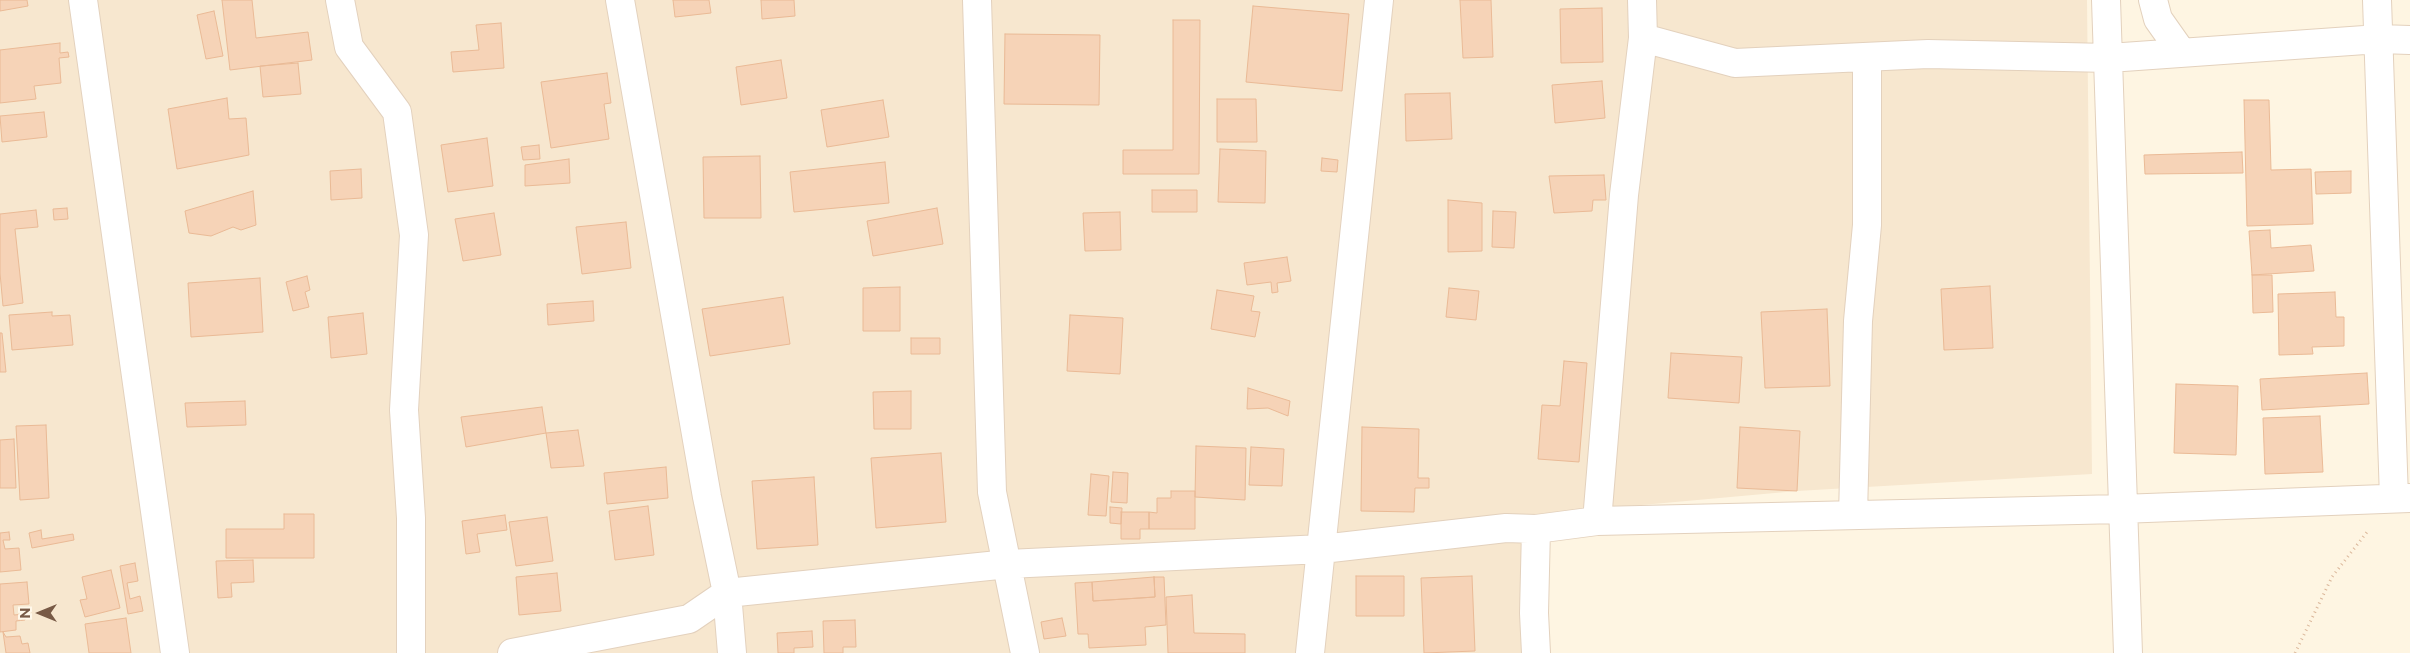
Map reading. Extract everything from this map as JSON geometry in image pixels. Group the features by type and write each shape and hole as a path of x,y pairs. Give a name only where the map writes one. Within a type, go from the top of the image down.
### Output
{"street":[{"path":"83,0 174,653"},
{"path":"340,0 349,47 397,112 414,234 404,410 411,518 411,653"},
{"path":"620,0 707,497 727,593 732,653"},
{"path":"977,0 992,492 1025,653"},
{"path":"1310,653 1379,0"},
{"path":"1597,521 1624,195 1643,38 1642,0"},
{"path":"2106,0 2128,653"},
{"path":"2153,0 2158,19 2182,53"},
{"path":"512,653 689,619 727,593 1008,564 1322,549 1506,528 1536,529 1597,521 2122,509 2402,498 2378,0"},
{"path":"1643,38 1735,63 1928,54 2108,58 2379,39 2410,40"},
{"path":"1853,515 1858,321 1867,225 1867,57"},
{"path":"1536,529 1534,613 1536,653"}],"path":[{"path":"2295,653 2332,577 2402,498"}],"shaded area":[{"path":"0,0 2087,0 2092,474 1797,491 1520,516 1525,653 0,653"}],"building":[{"path":"0,0 27,0 28,6 0,11"},
{"path":"222,0 252,0 256,38 308,32 312,60 230,70"},
{"path":"673,0 709,0 711,13 675,17"},
{"path":"761,0 794,0 795,16 762,19"},
{"path":"1460,0 1491,0 1493,57 1463,58"},
{"path":"1253,6 1349,14 1342,91 1246,82"},
{"path":"1602,8 1603,62 1561,63 1560,9"},
{"path":"214,11 223,56 206,59 197,15"},
{"path":"1173,20 1200,20 1199,174 1123,174 1123,150 1173,150"},
{"path":"501,23 504,68 453,72 451,52 479,50 476,25"},
{"path":"1005,34 1100,35 1099,105 1004,104"},
{"path":"60,43 60,53 68,52 69,57 59,58 61,83 34,86 36,99 0,103 0,50"},
{"path":"781,60 787,98 741,105 736,67"},
{"path":"298,63 301,94 263,97 260,66"},
{"path":"607,73 611,103 604,104 609,139 551,148 541,82"},
{"path":"1602,81 1605,118 1555,123 1552,85"},
{"path":"1450,93 1452,139 1406,141 1405,94"},
{"path":"227,98 229,119 246,118 249,155 177,169 168,109"},
{"path":"1217,99 1256,99 1257,142 1217,142"},
{"path":"883,100 889,137 827,147 821,110"},
{"path":"2244,100 2269,100 2271,170 2311,169 2313,224 2247,226"},
{"path":"44,112 47,137 2,142 0,116"},
{"path":"487,138 493,186 448,192 441,145"},
{"path":"539,145 540,159 523,160 521,147"},
{"path":"1220,149 1266,151 1265,203 1218,202"},
{"path":"2242,152 2243,173 2145,174 2144,155"},
{"path":"760,156 761,218 704,218 703,157"},
{"path":"1322,158 1338,160 1337,172 1321,171"},
{"path":"569,159 570,183 525,186 525,165"},
{"path":"885,162 889,203 794,212 790,172"},
{"path":"361,169 362,198 331,200 330,171"},
{"path":"2351,171 2351,193 2316,194 2315,172"},
{"path":"1604,175 1606,200 1593,200 1592,211 1554,213 1549,176"},
{"path":"1152,190 1197,190 1197,212 1152,212"},
{"path":"253,191 256,225 241,230 233,227 211,236 189,233 185,211"},
{"path":"1448,200 1482,203 1482,251 1448,252"},
{"path":"67,208 68,219 54,220 53,209"},
{"path":"937,208 943,244 873,256 867,221"},
{"path":"36,210 38,227 15,229 23,303 3,306 0,273 0,214"},
{"path":"1493,211 1516,212 1514,248 1492,247"},
{"path":"1120,212 1121,250 1085,251 1083,213"},
{"path":"494,213 501,255 463,261 455,219"},
{"path":"626,222 631,268 582,274 576,227"},
{"path":"2270,230 2271,248 2311,245 2314,271 2252,275 2249,231"},
{"path":"1287,257 1291,281 1277,283 1278,292 1272,293 1271,282 1247,285 1244,263"},
{"path":"2252,275 2272,275 2273,312 2253,313"},
{"path":"307,276 310,290 305,292 309,307 293,311 286,282"},
{"path":"260,278 263,332 191,337 188,283"},
{"path":"1990,286 1993,348 1944,350 1941,289"},
{"path":"900,287 900,331 863,331 863,288"},
{"path":"1449,288 1479,291 1476,320 1446,317"},
{"path":"1217,290 1254,296 1251,311 1260,312 1255,337 1211,329"},
{"path":"2335,292 2336,317 2344,317 2344,346 2312,347 2313,354 2279,355 2278,294"},
{"path":"783,297 790,344 710,356 702,309"},
{"path":"593,301 594,321 548,325 547,304"},
{"path":"1827,309 1830,386 1765,388 1761,312"},
{"path":"52,312 52,316 70,315 73,345 12,350 9,315"},
{"path":"363,313 367,354 331,358 328,317"},
{"path":"1070,315 1123,318 1120,374 1067,371"},
{"path":"0,333 2,333 6,372 0,372"},
{"path":"911,338 940,338 940,354 911,354"},
{"path":"1671,353 1742,357 1739,403 1668,398"},
{"path":"1564,361 1587,363 1579,462 1538,459 1542,405 1560,406"},
{"path":"2367,373 2369,404 2262,410 2260,379"},
{"path":"2176,384 2238,386 2236,455 2174,453"},
{"path":"1248,388 1290,401 1288,416 1268,408 1247,409"},
{"path":"911,391 911,429 874,429 873,392"},
{"path":"245,401 246,425 187,427 185,403"},
{"path":"542,407 546,433 466,447 461,417"},
{"path":"2320,416 2323,472 2265,474 2263,418"},
{"path":"46,425 49,498 20,500 16,426"},
{"path":"1362,427 1419,429 1418,478 1429,478 1429,488 1415,488 1414,512 1361,511"},
{"path":"1740,427 1800,431 1797,491 1737,488"},
{"path":"578,430 584,466 551,468 546,433"},
{"path":"14,439 16,488 0,488 0,440"},
{"path":"1196,446 1246,448 1245,500 1195,497"},
{"path":"1251,447 1284,449 1282,486 1249,485"},
{"path":"941,453 946,522 876,528 871,458"},
{"path":"666,467 668,498 607,504 604,473"},
{"path":"1113,472 1128,473 1127,503 1111,502"},
{"path":"1091,474 1109,476 1106,516 1088,515"},
{"path":"814,477 818,545 757,549 752,481"},
{"path":"1171,491 1195,491 1195,529 1149,529 1149,512 1157,513 1157,498 1171,498"},
{"path":"648,506 654,555 615,560 609,511"},
{"path":"1110,507 1122,508 1121,524 1110,523"},
{"path":"1121,512 1149,512 1149,529 1140,529 1140,539 1121,539"},
{"path":"284,514 314,514 314,558 226,558 226,529 284,529"},
{"path":"505,515 507,530 477,534 480,552 466,554 462,521"},
{"path":"547,517 553,561 516,566 509,522"},
{"path":"41,530 42,539 73,534 74,540 32,548 29,533"},
{"path":"9,532 10,540 3,540 5,549 19,548 21,570 0,572 0,533"},
{"path":"253,560 254,582 231,583 232,597 218,598 216,561"},
{"path":"135,563 138,581 127,583 130,599 140,596 143,611 128,614 120,566"},
{"path":"111,570 120,608 85,617 80,600 87,599 82,577"},
{"path":"557,573 561,611 519,615 516,577"},
{"path":"1356,576 1404,576 1404,616 1356,616"},
{"path":"1472,576 1475,651 1424,653 1421,578"},
{"path":"1154,577 1164,577 1166,625 1145,627 1146,645 1089,648 1088,634 1078,634 1075,583 1092,582 1093,601 1155,597"},
{"path":"1154,577 1155,597 1093,601 1092,582"},
{"path":"27,582 29,604 13,605 14,615 25,614 25,620 16,621 16,630 0,632 0,584"},
{"path":"1192,595 1194,633 1245,634 1245,653 1168,653 1166,597"},
{"path":"126,618 131,653 89,653 85,624"},
{"path":"1062,618 1066,636 1044,639 1041,622"},
{"path":"855,620 856,647 843,647 843,653 824,653 823,621"},
{"path":"812,631 813,647 794,648 794,653 778,653 777,633"},
{"path":"3,632 6,637 20,636 22,644 28,643 30,653 6,653"}]}
